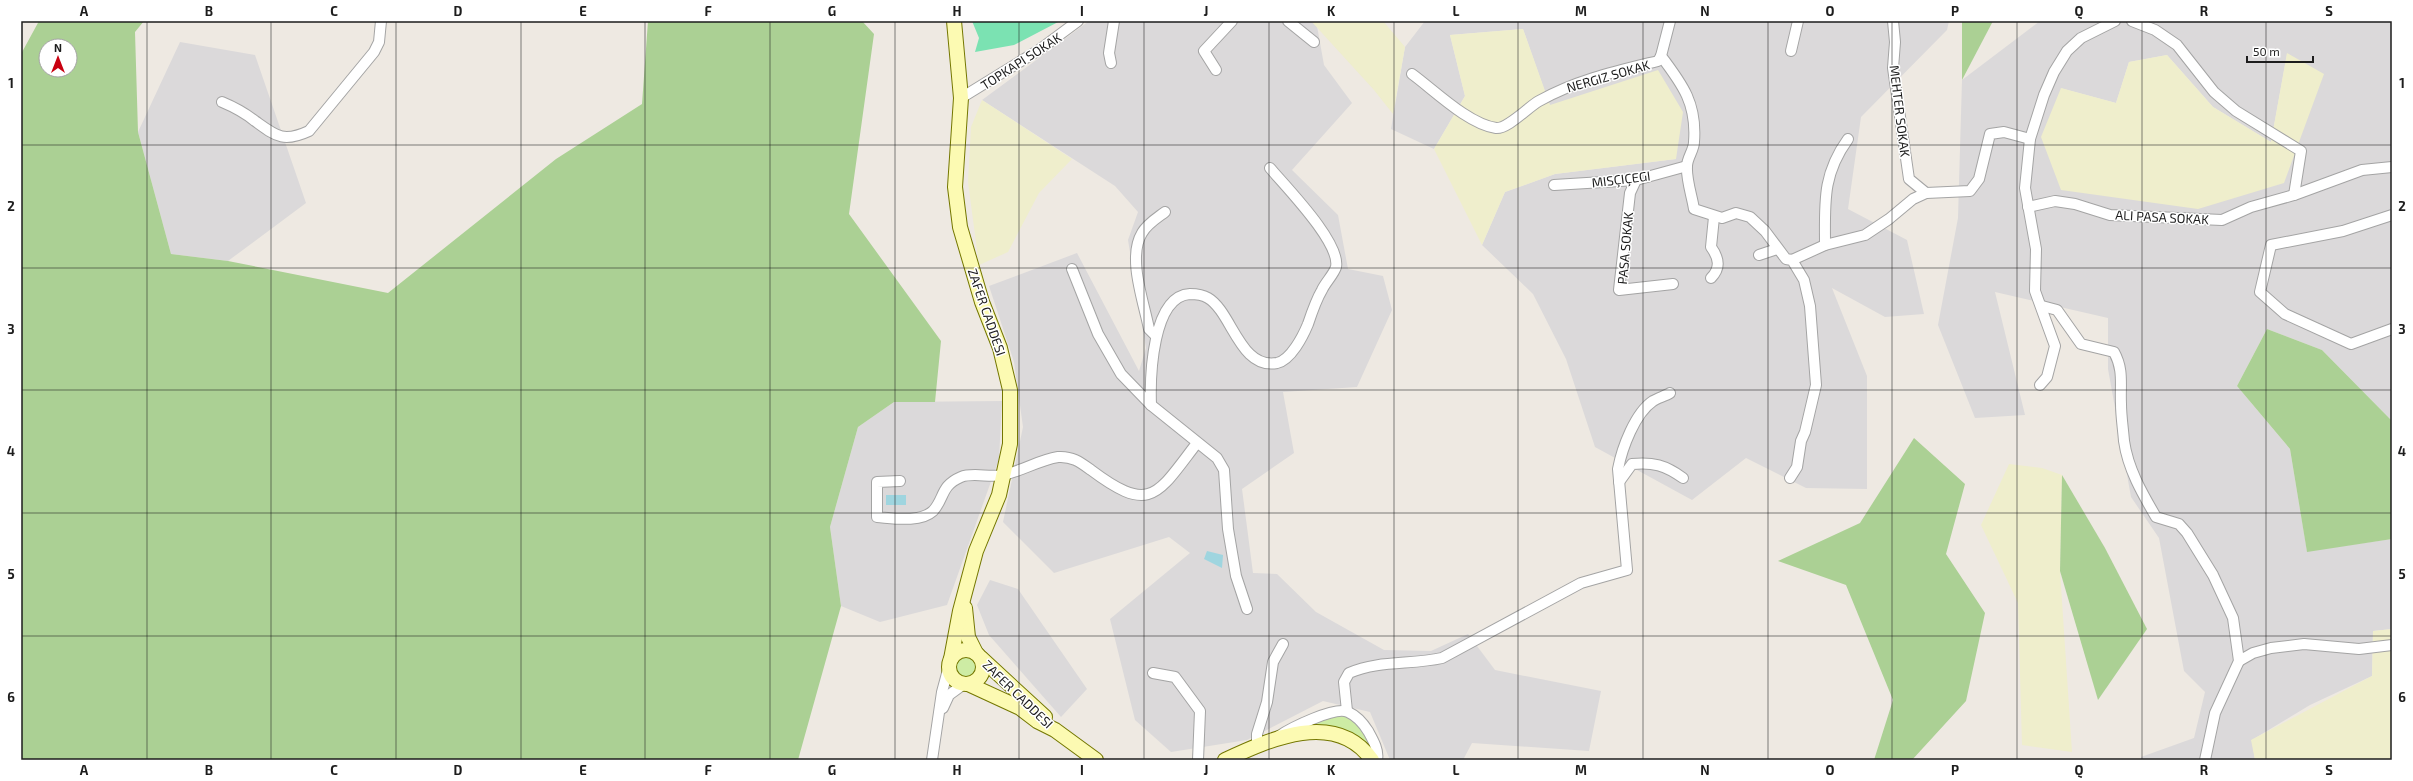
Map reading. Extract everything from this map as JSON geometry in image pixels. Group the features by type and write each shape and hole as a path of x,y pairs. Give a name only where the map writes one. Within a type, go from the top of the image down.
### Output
{"street":[{"path":"222,102 256,121 272,134 286,138 297,137 309,131 374,52 379,42 381,21"},
{"name":"ZAFER CADDESI","path":"939,718 942,692 950,663 955,629 976,551 999,494 1010,444 1010,390 1000,348 982,302 960,227 955,187 961,98 954,21"},
{"name":"TOPKAPI SOKAK","path":"961,98 1039,50 1078,21"},
{"path":"1111,63 1110,53 1114,21"},
{"path":"1216,70 1204,51 1232,21"},
{"path":"1288,21 1314,42"},
{"path":"1670,21 1661,56 1684,87 1691,102 1694,119 1694,144 1687,166 1694,209 1714,217 1722,218 1736,212 1750,217 1765,231 1786,259 1792,260 1825,245 1865,235 1889,219 1913,199 1926,193 1966,191 1974,188 1982,170 1990,134 2004,132 2030,139"},
{"path":"1791,52 1798,21"},
{"name":"MEHTER SOKAK","path":"1892,21 1895,42 1893,68 1909,180 1926,193"},
{"path":"2132,21 2155,30 2176,45 2214,92 2236,111 2293,144 2301,151 2294,195"},
{"path":"2040,386 2047,377 2055,346 2036,291 2036,249 2025,188 2030,139 2044,95 2054,72 2067,52 2081,38 2113,23"},
{"name":"NERGIZ SOKAK","path":"1412,74 1467,114 1489,125 1504,127 1538,102 1566,87 1658,61 1661,56"},
{"path":"1825,245 1824,212 1828,179 1837,154 1848,139"},
{"name":"MISÇIÇEGI","path":"1554,185 1636,180 1687,166"},
{"name":"ALI PASA SOKAK","path":"2028,207 2055,202 2075,204 2110,215 2222,220 2251,207 2294,195 2362,170 2392,167"},
{"path":"1151,405 1150,384 1156,336 1171,302 1180,296 1196,294 1208,298 1215,305 1247,352 1258,360 1278,363 1287,358 1306,328 1320,292 1336,268 1336,259 1330,242 1318,224 1270,168"},
{"name":"PASA SOKAK","path":"1636,180 1630,193 1619,290 1673,284"},
{"path":"1156,336 1149,329 1136,264 1136,248 1143,231 1164,212"},
{"path":"2392,215 2343,231 2271,245 2260,292 2285,314 2352,344 2392,329"},
{"path":"1711,278 1718,267 1718,256 1711,247 1714,217"},
{"path":"1759,255 1777,249"},
{"path":"1790,478 1797,467 1801,441 1805,432 1816,385 1810,306 1804,280 1792,260"},
{"path":"1072,269 1111,360 1130,386 1151,405 1217,458 1224,470 1228,530 1236,576 1247,609"},
{"path":"2042,306 2057,310 2081,344 2114,352 2120,362 2122,374 2120,403 2124,443 2137,485 2156,517 2179,524 2187,533 2213,575 2233,618 2239,660 2215,713 2205,760"},
{"path":"1347,711 1344,682 1349,673 1374,665 1424,662 1442,658 1581,583 1627,570 1618,469 1621,455 1630,432 1652,402 1670,394"},
{"path":"900,481 877,482 876,517 909,518 922,516 933,511 945,486 962,476 1003,475 1040,462 1070,457 1129,494 1140,496 1152,493 1167,481 1197,443"},
{"path":"1619,482 1632,464 1645,463 1668,467 1683,478"},
{"name":"ZAFER CADDESI","path":"939,718 949,695 966,684 979,679 982,673 979,655 967,631 964,598"},
{"path":"1257,746 1257,734 1268,695 1272,662 1283,644"},
{"path":"2239,660 2253,653 2271,648 2304,644 2359,649 2392,645"},
{"name":"ZAFER CADDESI","path":"950,663 963,650 979,655 1042,714 1055,730"},
{"name":"ZAFER CADDESI","path":"950,663 953,679 1020,708 1037,721 1055,730"},
{"path":"1153,673 1175,677 1200,711 1198,760"},
{"path":"1275,740 1289,729 1316,718 1336,712 1347,711 1359,720 1370,734 1378,753 1377,760"},
{"path":"932,760 939,718"},
{"path":"1055,730 1096,760"},
{"path":"1225,760 1257,746 1306,731 1328,732 1343,736 1359,746 1372,760"}],"shaded area":[{"path":"1089,21 1311,21 1317,26 1324,65 1352,103 1292,170 1338,215 1348,269 1383,276 1392,310 1357,387 1283,392 1294,453 1242,489 1253,573 1277,574 1316,612 1384,650 1431,651 1468,634 1495,670 1601,691 1589,751 1472,743 1463,760 1390,760 1370,712 1323,701 1247,740 1171,752 1135,720 1110,619 1190,553 1169,537 1054,573 1003,522 1023,427 1014,362 989,286 1077,253 1139,371 1146,348 1128,240 1138,212 1115,186 982,100"},
{"path":"1425,21 1949,21 1947,30 1861,117 1848,209 1907,240 1924,314 1885,317 1832,288 1867,376 1867,489 1806,488 1746,458 1692,500 1595,447 1566,359 1533,294 1482,245 1505,192 1555,174 1676,159 1550,106 1523,29 1450,35 1465,96 1434,149 1391,129 1405,47"},
{"path":"2040,21 2392,21 2392,421 2322,350 2267,329 2237,386 2290,449 2307,551 2392,539 2392,629 2373,631 2372,676 2310,705 2252,740 2255,760 2141,760 2141,757 2194,738 2205,692 2184,671 2159,538 2131,497 2108,369 2108,318 1995,292 2025,415 1975,418 1938,325 1958,218 1962,80","holes":["2287,54 2284,183 2060,88 2116,103 2129,62 2167,55 2213,107 2271,142"]},
{"path":"180,42 255,55 306,203 228,261 171,254 138,132"},
{"path":"1002,401 999,459 947,605 880,622 841,606 830,527 858,427 894,402"},
{"path":"990,580 1018,589 1087,689 1061,717 989,635 977,605"}],"green space":[{"path":"39,21 144,21 135,32 138,132 171,254 228,261 388,293 556,159 642,104 648,21 862,21 874,34 849,214 941,341 935,402 894,402 858,427 830,527 841,606 798,760 21,760 21,54"},
{"path":"972,21 1060,21 1014,45 975,52 979,38"},
{"path":"1311,21 1383,21 1405,47 1393,114 1374,90"},
{"path":"1962,21 1993,21 1962,80"},
{"path":"1523,29 1550,105 1658,70 1683,112 1676,159 1555,174 1505,192 1482,245 1434,149 1465,96 1450,35"},
{"path":"2287,53 2324,74 2284,183 2198,209 2061,190 2041,137 2061,88 2116,103 2129,62 2167,55 2213,107 2271,142"},
{"path":"982,100 1072,159 1039,193 1008,252 979,265 968,182 971,127"},
{"path":"2267,329 2322,350 2392,421 2392,539 2307,552 2290,449 2237,386"},
{"path":"1914,438 1965,484 1946,554 1985,613 1966,701 1912,760 1874,760 1893,700 1846,585 1778,561 1860,523"},
{"path":"2009,464 2042,468 2062,475 2060,571 2072,752 2022,745 2018,603 1981,525"},
{"path":"2062,475 2105,548 2147,629 2098,700 2060,571"},
{"path":"2392,629 2392,760 2255,760 2251,740 2372,676 2373,631"},
{"path":"966,654 975,658 979,667 975,676 966,680 957,676 953,667 957,658"},
{"path":"1339,714 1356,720 1374,753 1359,739 1343,730 1324,726 1304,726"}],"water":[{"path":"886,495 906,495 906,505 886,505"},
{"path":"1207,551 1223,555 1222,568 1204,559"}]}
